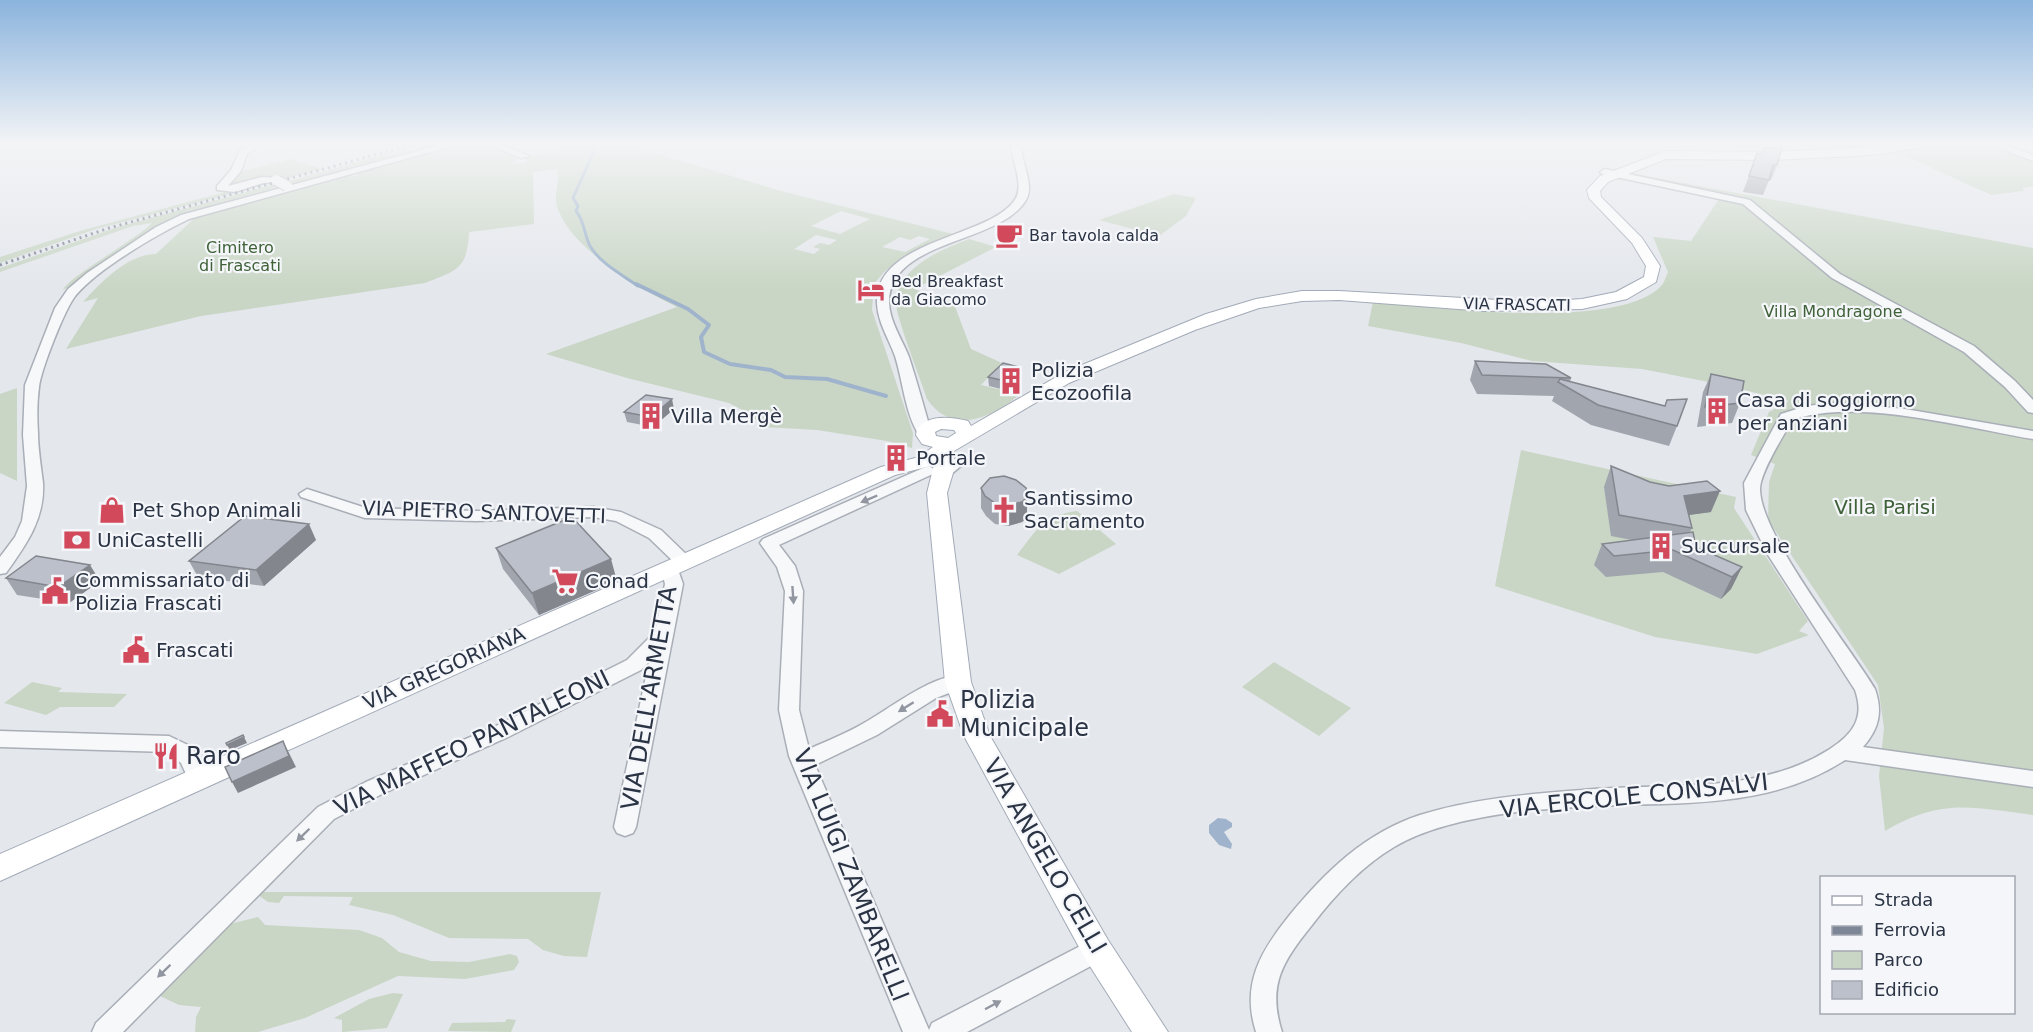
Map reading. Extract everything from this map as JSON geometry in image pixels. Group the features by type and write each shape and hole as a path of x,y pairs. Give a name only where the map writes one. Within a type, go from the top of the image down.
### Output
{"main road":[{"name":"VIA FRASCATI","path":"953,439 1002,415 1056,382 1224,313 1269,301 1307,296 1359,296 1541,308 1585,305 1625,294 1646,283 1654,272 1651,262 1637,241 1594,196 1594,191"},
{"name":"VIA ANGELO CELLI","path":"953,439 929,461 958,682 976,736 1097,950 1151,1032"},
{"path":"895,469 913,469 929,461 940,444 953,439"},
{"name":"VIA GREGORIANA","path":"0,868 895,469 914,454 929,461"}],"street":[{"path":"0,569 29,526 35,486 30,435 33,380 64,302 87,278 174,222 275,191"},
{"path":"929,461 917,405 885,316 883,298 886,287 898,270 920,254 1001,216 1019,203 1022,191"},
{"path":"1695,191 1746,202 1836,276 1969,350 2010,384 2033,409"},
{"path":"917,405 953,439"},
{"name":"VIA ERCOLE CONSALVI","path":"1269,1032 1262,1009 1262,988 1268,969 1284,942 1314,904 1350,868 1399,832 1451,817 1546,803 1713,791 1762,785 1804,772 1844,752 1861,737 1868,726 1871,710 1868,697 1861,682 1770,543 1752,500 1752,483 1785,417 1800,410 1848,407 2033,435"},
{"name":"VIA LUIGI ZAMBARELLI","path":"916,1032 802,762 789,710 794,591 786,566 770,543 929,461"},
{"name":"VIA PIETRO SANTOVETTI","path":"307,494 365,513 477,516 603,514 621,517 655,534 677,565"},
{"name":"VIA DELL'ARMETTA","path":"625,827 677,565"},
{"name":"VIA MAFFEO PANTALEONI","path":"105,1032 326,813 374,788 503,730 633,665 663,635"},
{"path":"802,762 870,730 929,693 958,682"},
{"path":"0,739 157,743 182,750 191,759 199,778"},
{"path":"1844,752 2033,779"},
{"path":"941,1032 1097,950"}],"green space":[{"path":"229,191 241,191 96,229 0,263 0,257 80,231"},
{"path":"249,191 262,191 190,212 166,222 63,290 76,277 152,223 133,226 0,272 0,268 118,227"},
{"name":"Cimitero di Frascati","path":"286,191 533,191 534,224 469,232 466,254 459,266 446,275 425,283 201,316 66,349 98,298 83,302 98,286 125,264 146,255 156,254 198,215"},
{"path":"556,191 782,191 953,234 898,261 874,284 872,310 913,433 912,448 887,441 817,430 763,427 750,414 729,403 627,378 546,354 677,307 625,278 588,249 573,234 562,217 556,201","holes":["841,211 870,219 840,234 811,226","816,235 837,240 829,245 820,243 813,247 820,249 814,254 794,249","919,236 930,239 905,252 882,247 900,237 910,240"]},
{"path":"1682,191 1727,191 2033,248 2033,815 1992,809 1940,809 1923,813 1885,831 1879,776 1884,728 1878,685 1768,520 1769,482 1775,464 1751,455 1769,412 1789,401 1642,369 1532,361 1461,343 1368,326 1373,302 1524,313 1608,308 1640,299 1662,285 1668,272 1653,237 1691,241 1719,199"},
{"path":"1983,191 2023,191 1991,195"},
{"path":"1174,194 1196,198 1186,216 1159,236 1099,220"},
{"path":"969,239 996,247 914,289 954,304 971,349 1002,363 981,385 1020,394 985,416 960,420 948,417 937,410 927,399 904,334 896,302 899,289 913,269 934,254"},
{"path":"17,388 17,481 0,473 0,394"},
{"path":"1521,450 1736,497 1734,508 1808,621 1799,631 1809,635 1757,654 1655,637 1495,586"},
{"path":"1077,511 1116,544 1059,574 1017,555 1041,525 1055,516"},
{"path":"1274,662 1351,708 1319,736 1242,687"},
{"path":"32,682 62,688 58,692 127,694 114,707 60,707 46,715 4,703"},
{"path":"254,892 601,892 587,957 564,956 543,950 528,939 449,938 393,915 349,905 353,897 284,896 279,903 268,902"},
{"path":"258,917 265,925 359,930 382,938 399,952 431,961 469,962 510,954 517,956 519,962 514,970 465,979 398,976 305,1018 258,1032 195,1032 196,1017 201,1007 179,1005 160,996 222,926"},
{"path":"393,993 403,994 387,1028 342,1032 342,1020 334,1018 369,999"},
{"path":"507,1019 516,1020 511,1032 448,1031 452,1023 505,1022"}],"water":[{"path":"1218,818 1232,823 1232,827 1224,832 1232,844 1231,849 1219,845 1209,833 1209,825"}],"building":[{"path":"1475,361 1546,364 1571,378 1482,375"},
{"path":"1003,363 1019,367 1005,381 988,377"},
{"path":"1711,374 1744,381 1740,403 1705,407"},
{"path":"1560,379 1665,406 1667,400 1687,399 1677,426 1598,405 1558,382"},
{"path":"646,395 672,399 651,417 624,412"},
{"path":"1611,466 1650,482 1669,486 1707,481 1720,491 1684,496 1692,528 1619,515"},
{"path":"1004,476 1016,480 1026,488 1027,497 1022,502 1008,505 995,503 985,496 981,488 990,478"},
{"path":"245,516 309,524 256,570 189,561"},
{"path":"572,517 611,559 532,593 496,548"},
{"path":"1693,532 1696,547 1742,567 1732,577 1673,550 1614,556 1602,544"},
{"path":"36,556 90,565 58,587 6,578"},
{"path":"243,735 244,737 227,745 226,743"},
{"path":"283,741 289,756 232,782 225,767"}],"waterway":[{"path":"576,191 573,198 578,206 576,211 590,246 606,263 638,286"},
{"path":"636,284 688,309 709,325 701,337 704,352 730,364 771,370 785,377 827,379 886,396"}],"railway":[{"path":"0,265 109,228 243,191"}],"place":[{"name":"Bar tavola calda","path":"1009,235"},
{"name":"Bed Breakfast da Giacomo","path":"871,290"},
{"name":"Polizia Ecozoofila","path":"1011,381"},
{"name":"Casa di soggiorno per anziani","path":"1717,411"},
{"name":"Villa Mergè","path":"651,416"},
{"name":"Portale","path":"896,458"},
{"name":"Pet Shop Animali","path":"112,510"},
{"name":"Santissimo Sacramento","path":"1004,510"},
{"name":"UniCastelli","path":"77,540"},
{"name":"Succursale","path":"1661,546"},
{"name":"Conad","path":"565,581"},
{"name":"Commissariato di Polizia Frascati","path":"55,591"},
{"name":"Frascati","path":"136,650"},
{"name":"Polizia Municipale","path":"940,714"},
{"name":"Raro","path":"166,756"}],"park label":[{"name":"Villa Mondragone","path":"1833,311"},
{"name":"Villa Parisi","path":"1885,507"}]}
